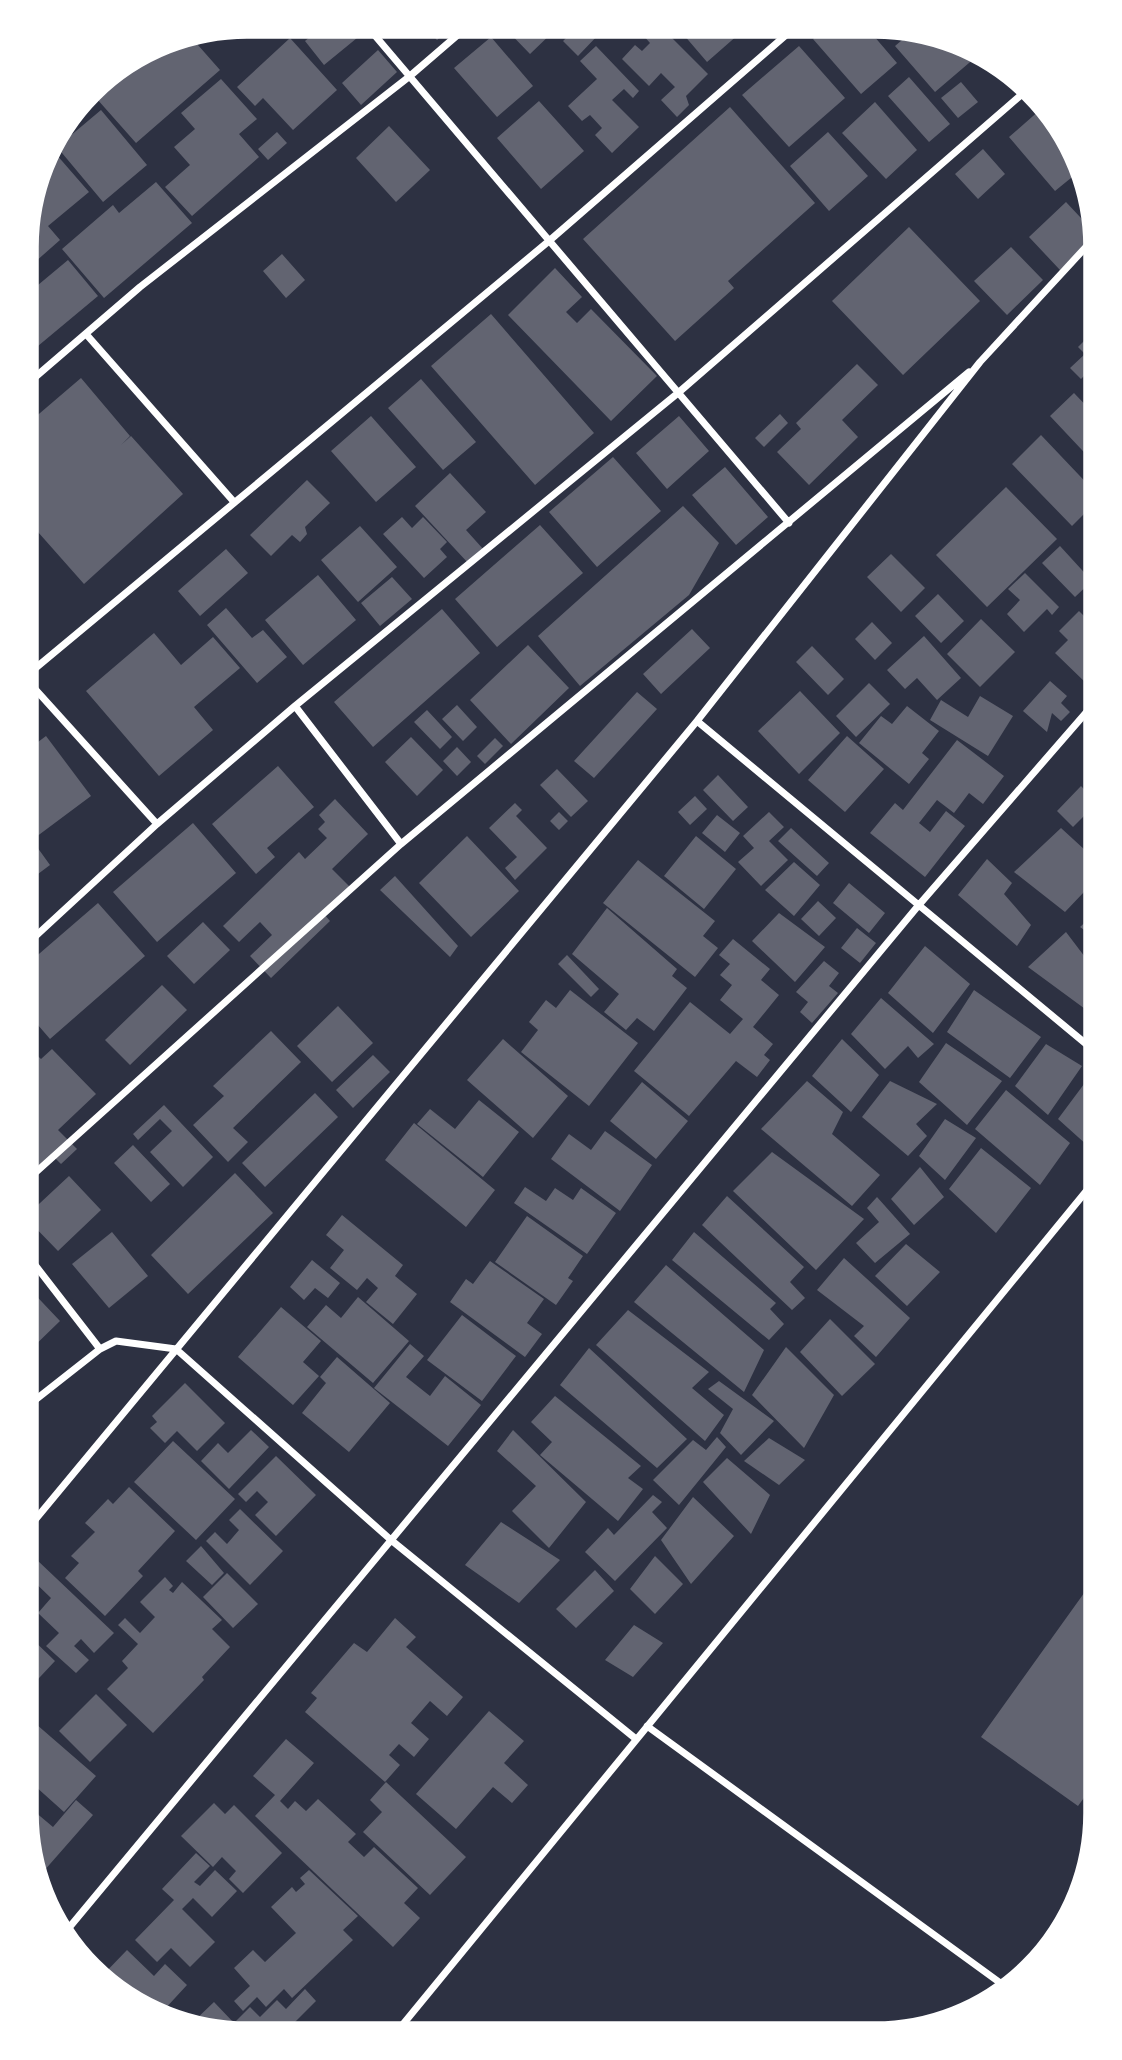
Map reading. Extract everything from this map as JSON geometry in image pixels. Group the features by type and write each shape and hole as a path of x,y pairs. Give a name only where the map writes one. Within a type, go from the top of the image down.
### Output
{"street":[{"path":"376,37 789,523"},
{"path":"37,376 140,287 410,76 455,37"},
{"path":"37,669 550,241 784,37"},
{"path":"37,935 158,824 295,706 678,393 1021,96"},
{"path":"37,1517 697,721 980,362 1085,248"},
{"path":"86,334 234,502"},
{"path":"37,1171 401,844 980,362"},
{"path":"37,690 158,824"},
{"path":"295,706 401,844"},
{"path":"70,1926 918,906 1085,714"},
{"path":"697,721 1085,1044"},
{"path":"404,2023 1085,1193"},
{"path":"37,1268 100,1349"},
{"path":"37,1399 100,1349 116,1341 176,1349 391,1540 636,1739"},
{"path":"647,1726 999,1982"}],"building":[{"path":"310,37 357,38 324,65 305,41"},
{"path":"491,37 533,86 497,117 454,68"},
{"path":"514,37 548,37 530,54"},
{"path":"567,37 596,37 578,56 563,41"},
{"path":"645,37 671,37 708,74 686,96 689,105 677,117 661,100 675,87 661,73 649,86 622,59 635,45 642,51 650,43"},
{"path":"686,37 736,37 707,62"},
{"path":"875,37 897,63 861,94 813,39"},
{"path":"290,38 337,90 293,130 263,98 255,106 237,87"},
{"path":"903,39 916,41 943,48 972,60 935,92 895,46"},
{"path":"196,43 220,70 136,143 97,100 142,65 192,44"},
{"path":"596,46 639,91 633,98 624,89 612,100 639,127 612,153 595,135 602,128 590,115 582,121 568,106 597,79 580,61"},
{"path":"799,46 845,98 789,147 742,95"},
{"path":"378,50 397,72 361,105 342,83"},
{"path":"909,77 950,124 929,142 888,96"},
{"path":"221,79 257,119 239,134 259,157 192,216 165,187 190,165 174,147 195,129 181,113"},
{"path":"961,82 978,102 958,118 941,98"},
{"path":"539,101 584,151 541,189 497,138"},
{"path":"875,102 917,150 886,179 842,133"},
{"path":"730,107 815,203 728,281 734,288 675,341 583,239"},
{"path":"101,110 147,165 103,202 60,151 67,138"},
{"path":"1037,113 1064,154 1073,176 1055,191 1009,137"},
{"path":"389,126 430,170 396,202 356,158"},
{"path":"277,132 287,143 268,160 258,149"},
{"path":"828,132 868,176 829,211 790,166"},
{"path":"983,149 1005,174 978,199 955,174"},
{"path":"58,156 89,192 48,226 60,240 37,260 44,192"},
{"path":"156,182 192,223 104,298 62,249 113,205 119,213"},
{"path":"1066,202 1083,220 1085,244 1060,270 1029,237"},
{"path":"909,227 980,301 903,375 832,301"},
{"path":"1011,247 1043,280 1007,315 974,281"},
{"path":"282,254 305,280 286,298 263,271"},
{"path":"68,260 98,296 37,347 37,286"},
{"path":"555,268 582,297 566,312 577,323 591,309 657,376 611,421 508,315"},
{"path":"491,314 594,433 535,485 431,366"},
{"path":"1085,340 1085,354 1078,347"},
{"path":"1085,354 1085,375 1081,379 1070,368"},
{"path":"857,364 878,385 842,420 858,437 809,485 777,452 801,429 796,423"},
{"path":"81,378 130,436 121,445 131,436 183,494 84,584 37,531 37,416"},
{"path":"421,379 476,442 443,470 388,408"},
{"path":"1074,393 1085,404 1085,453 1050,416"},
{"path":"780,414 788,423 764,447 755,438"},
{"path":"371,416 416,467 376,502 331,451"},
{"path":"679,416 709,451 667,489 636,453"},
{"path":"1041,435 1085,481 1085,513 1072,526 1012,464"},
{"path":"613,457 661,511 597,567 549,512"},
{"path":"725,467 768,517 736,545 692,495"},
{"path":"450,473 486,512 466,530 484,550 469,564 415,506"},
{"path":"307,480 330,503 305,527 307,534 300,542 292,535 271,556 250,535"},
{"path":"1006,487 1057,539 987,607 936,555"},
{"path":"683,506 719,543 689,595 580,686 538,636"},
{"path":"402,517 412,528 423,517 447,542 440,549 447,557 424,578 383,534"},
{"path":"540,525 583,573 497,647 455,599"},
{"path":"360,526 397,567 358,602 321,560"},
{"path":"1060,546 1085,573 1085,588 1075,597 1042,563"},
{"path":"226,549 248,573 200,616 178,591"},
{"path":"891,554 925,588 901,612 867,577"},
{"path":"1025,573 1059,607 1052,615 1047,609 1024,632 1007,614 1020,600 1008,589"},
{"path":"318,575 356,620 303,665 265,620"},
{"path":"392,577 412,599 380,626 361,603"},
{"path":"938,594 964,621 941,643 915,616"},
{"path":"226,608 252,638 263,630 287,657 257,683 207,625"},
{"path":"442,609 480,653 373,747 334,702"},
{"path":"1079,611 1085,617 1085,682 1055,653 1068,640 1059,631"},
{"path":"981,619 1015,652 980,687 947,654"},
{"path":"872,622 892,643 875,660 855,639"},
{"path":"692,629 710,648 661,694 643,674"},
{"path":"154,633 181,665 213,637 240,668 194,707 213,730 159,776 86,691"},
{"path":"924,636 961,678 937,700 917,678 905,689 887,670"},
{"path":"528,645 569,688 511,744 470,700"},
{"path":"812,646 844,679 828,695 796,662"},
{"path":"1050,681 1067,696 1061,703 1070,712 1061,721 1052,713 1047,732 1023,711"},
{"path":"869,683 890,704 856,737 836,716"},
{"path":"800,691 840,733 799,774 758,731"},
{"path":"637,692 657,709 594,778 574,761"},
{"path":"980,696 1013,716 988,756 930,720 941,700 968,717"},
{"path":"457,705 477,727 463,741 442,719"},
{"path":"907,706 939,731 922,753 929,759 909,784 859,743 881,716 892,724"},
{"path":"427,710 452,737 440,749 414,722"},
{"path":"46,736 91,796 37,836 37,743"},
{"path":"847,736 884,769 845,812 808,780"},
{"path":"411,737 443,770 417,796 385,762"},
{"path":"495,738 503,746 485,764 477,756"},
{"path":"957,740 1004,776 983,804 969,793 954,813 937,800 919,823 930,832 946,811 965,826 925,877 870,833 895,803 903,810"},
{"path":"457,747 471,762 457,776 443,761"},
{"path":"278,766 314,807 267,848 275,857 256,874 212,824"},
{"path":"557,769 588,801 571,817 540,785"},
{"path":"718,775 748,807 733,821 703,790"},
{"path":"1081,786 1085,790 1085,815 1073,827 1057,811"},
{"path":"695,796 707,809 690,825 678,812"},
{"path":"335,799 368,834 332,869 351,888 324,914 330,921 271,978 250,956 272,935 260,922 239,942 223,926 299,852 305,859 327,838 318,829 325,822 319,815"},
{"path":"515,803 522,810 516,816 547,848 515,880 505,868 517,857 489,828"},
{"path":"559,812 568,821 559,830 550,821"},
{"path":"769,812 784,827 769,841 788,860 761,886 738,862 754,848 743,836"},
{"path":"717,815 740,833 725,852 702,833"},
{"path":"193,823 236,873 157,942 113,892"},
{"path":"791,828 829,863 817,876 778,841"},
{"path":"1061,828 1085,850 1085,893 1065,912 1014,872"},
{"path":"467,836 519,891 471,937 419,883"},
{"path":"696,836 736,869 704,909 664,876"},
{"path":"37,847 50,865 37,875"},
{"path":"987,859 1012,883 1004,894 1031,925 1017,946 958,895"},
{"path":"638,860 715,921 703,936 718,948 695,977 603,903"},
{"path":"794,862 820,885 794,916 765,890"},
{"path":"395,876 458,946 450,957 380,890"},
{"path":"849,883 885,913 869,933 833,903"},
{"path":"818,901 836,918 819,936 801,919"},
{"path":"98,903 145,956 50,1039 37,1024 37,956"},
{"path":"607,908 677,969 672,976 687,988 654,1031 637,1018 626,1030 604,1012 619,994 572,954"},
{"path":"779,913 825,947 795,982 752,941"},
{"path":"203,922 230,950 194,984 167,956"},
{"path":"857,928 876,943 860,963 841,948"},
{"path":"1066,932 1085,957 1085,1009 1028,967"},
{"path":"733,939 770,969 761,980 779,995 753,1027 773,1044 764,1055 770,1060 757,1077 736,1061 689,1116 634,1071 690,1002 730,1034 743,1019 720,1000 732,985 720,975 730,964 719,955"},
{"path":"925,946 970,984 933,1033 888,993"},
{"path":"567,955 599,989 591,997 558,964"},
{"path":"824,961 839,973 829,986 838,993 812,1023 800,1012 808,1002 796,992"},
{"path":"162,985 187,1010 130,1065 105,1040"},
{"path":"570,990 638,1043 589,1106 521,1052 538,1030 529,1022 546,1000 556,1008"},
{"path":"974,990 1041,1037 1010,1078 947,1032"},
{"path":"881,998 934,1044 918,1058 908,1046 885,1069 851,1034"},
{"path":"338,1006 373,1043 332,1082 297,1046"},
{"path":"271,1031 301,1062 233,1128 248,1142 228,1162 193,1125 224,1096 213,1086"},
{"path":"503,1039 568,1096 533,1138 467,1080"},
{"path":"842,1039 879,1075 851,1112 812,1076"},
{"path":"946,1043 1002,1081 967,1125 919,1082"},
{"path":"1046,1044 1082,1066 1048,1115 1015,1086"},
{"path":"52,1049 96,1094 58,1130 77,1149 61,1164 54,1157 38,1172 37,1055 41,1059"},
{"path":"373,1055 390,1072 353,1108 336,1090"},
{"path":"807,1081 843,1112 832,1134 880,1175 852,1206 761,1129"},
{"path":"890,1081 937,1104 916,1124 927,1136 908,1156 862,1117"},
{"path":"642,1082 688,1121 656,1159 610,1121"},
{"path":"1085,1083 1085,1143 1058,1119"},
{"path":"1006,1090 1070,1143 1040,1185 975,1129"},
{"path":"315,1093 338,1117 265,1187 242,1163"},
{"path":"479,1100 519,1132 483,1177 417,1124 430,1109 455,1129"},
{"path":"164,1105 213,1157 183,1187 150,1152 172,1131 160,1119 138,1140 133,1134"},
{"path":"945,1119 976,1138 945,1180 919,1156"},
{"path":"414,1123 495,1190 466,1227 385,1160"},
{"path":"605,1131 652,1165 620,1211 551,1159 569,1134 591,1150"},
{"path":"133,1145 170,1184 151,1202 114,1163"},
{"path":"981,1148 1031,1188 996,1233 949,1189"},
{"path":"772,1152 864,1219 816,1270 733,1191"},
{"path":"920,1167 944,1197 914,1225 891,1199"},
{"path":"235,1173 273,1213 188,1294 151,1255"},
{"path":"69,1176 101,1210 58,1251 37,1229 37,1206"},
{"path":"525,1187 546,1201 555,1188 573,1200 581,1188 616,1213 587,1254 514,1203"},
{"path":"727,1196 804,1267 790,1282 805,1298 792,1310 702,1225"},
{"path":"877,1197 910,1234 875,1263 856,1243 879,1222 867,1208"},
{"path":"342,1215 403,1265 395,1276 417,1294 393,1324 366,1302 378,1288 367,1278 357,1290 330,1268 344,1250 326,1235"},
{"path":"527,1216 583,1256 568,1278 573,1281 556,1305 495,1262"},
{"path":"112,1232 148,1276 109,1308 72,1264"},
{"path":"694,1232 776,1303 770,1309 784,1324 769,1340 672,1260"},
{"path":"906,1244 940,1272 907,1306 875,1276"},
{"path":"844,1258 910,1318 876,1357 854,1336 864,1326 817,1290"},
{"path":"312,1260 340,1283 328,1298 315,1288 304,1300 290,1287"},
{"path":"490,1261 544,1299 527,1323 542,1334 525,1357 450,1302 466,1279 473,1284"},
{"path":"666,1265 764,1350 744,1392 634,1302"},
{"path":"37,1297 60,1321 37,1343"},
{"path":"358,1297 409,1341 373,1383 307,1327 326,1305 341,1318"},
{"path":"281,1307 321,1341 303,1362 319,1376 293,1405 238,1357"},
{"path":"628,1310 709,1372 692,1388 724,1415 705,1441 596,1345"},
{"path":"462,1315 516,1356 482,1401 427,1360"},
{"path":"830,1319 875,1364 842,1396 800,1352"},
{"path":"410,1344 424,1356 406,1377 430,1396 445,1376 481,1405 448,1446 374,1388"},
{"path":"786,1347 834,1395 804,1448 752,1395"},
{"path":"589,1348 687,1439 657,1468 560,1385"},
{"path":"337,1357 390,1403 349,1452 302,1413 326,1383 320,1377"},
{"path":"719,1381 774,1421 741,1455 720,1433 733,1409 708,1389"},
{"path":"185,1383 225,1423 197,1451 177,1431 165,1443 150,1428 157,1422 152,1416"},
{"path":"555,1396 641,1466 628,1478 643,1489 618,1521 540,1455 552,1442 531,1422"},
{"path":"251,1430 269,1447 229,1489 201,1461 218,1443 228,1453"},
{"path":"513,1430 586,1502 549,1548 512,1511 536,1486 497,1451"},
{"path":"717,1437 726,1447 679,1505 653,1480 693,1440 706,1450"},
{"path":"769,1438 805,1460 779,1485 744,1461"},
{"path":"173,1441 235,1499 196,1540 134,1482"},
{"path":"276,1456 316,1495 276,1536 255,1515 268,1502 257,1491 246,1502 238,1494"},
{"path":"727,1458 770,1495 751,1534 703,1482"},
{"path":"129,1487 175,1531 138,1571 143,1576 105,1616 65,1578 79,1563 71,1556 95,1532 85,1523 108,1499 113,1504"},
{"path":"653,1495 662,1502 652,1512 667,1528 615,1581 585,1552 608,1528 614,1535"},
{"path":"693,1497 734,1536 691,1584 661,1540"},
{"path":"240,1509 283,1551 250,1585 206,1541 215,1532 227,1544 239,1530 229,1520"},
{"path":"501,1522 560,1560 519,1603 465,1565"},
{"path":"201,1546 224,1573 212,1585 186,1561"},
{"path":"655,1556 683,1584 655,1614 630,1589"},
{"path":"37,1560 114,1633 94,1653 81,1639 74,1646 89,1660 76,1673 46,1646 59,1633 38,1613 51,1598 37,1585"},
{"path":"595,1570 614,1591 576,1628 556,1609"},
{"path":"227,1573 258,1604 233,1628 203,1597"},
{"path":"165,1577 173,1586 169,1590 173,1593 182,1582 222,1620 212,1629 230,1647 202,1677 204,1680 153,1733 107,1689 128,1668 122,1661 138,1644 118,1625 125,1618 140,1633 155,1617 140,1602"},
{"path":"1085,1592 1085,1796 1078,1806 981,1737"},
{"path":"395,1618 416,1637 406,1647 463,1697 447,1716 430,1701 411,1723 429,1739 414,1757 399,1744 389,1755 400,1765 385,1782 305,1712 317,1698 311,1693 354,1643 367,1652"},
{"path":"634,1625 663,1643 633,1677 605,1660"},
{"path":"37,1644 55,1661 37,1680"},
{"path":"96,1694 127,1725 90,1762 59,1731"},
{"path":"489,1711 524,1741 504,1763 528,1785 512,1803 493,1787 456,1829 416,1794"},
{"path":"37,1725 96,1776 64,1812 37,1788"},
{"path":"286,1739 314,1763 280,1801 288,1809 295,1801 306,1811 318,1799 356,1834 348,1842 364,1857 374,1847 418,1888 404,1903 420,1918 393,1947 255,1816 275,1795 253,1776"},
{"path":"386,1782 466,1857 430,1895 363,1832 382,1812 370,1800"},
{"path":"76,1800 93,1815 45,1870 37,1814 53,1827"},
{"path":"214,1803 225,1814 234,1805 282,1853 243,1893 229,1879 236,1871 222,1857 213,1867 181,1836"},
{"path":"196,1853 210,1866 194,1882 200,1886 215,1870 237,1891 212,1917 193,1898 182,1909 215,1942 190,1967 171,1948 157,1962 135,1940 174,1900 162,1889"},
{"path":"309,1870 358,1916 343,1930 353,1940 292,1998 284,1989 266,2007 257,1997 243,2011 234,2001 250,1986 234,1968 253,1950 265,1962 296,1933 271,1907 292,1887 296,1892 305,1884 300,1878"},
{"path":"127,1950 154,1976 165,1964 187,1985 167,2007 142,1995 108,1970"},
{"path":"305,1989 316,2001 294,2023 235,2022 250,2007 260,2017 277,2000 286,2009"},
{"path":"214,2002 233,2022 198,2017"}]}
